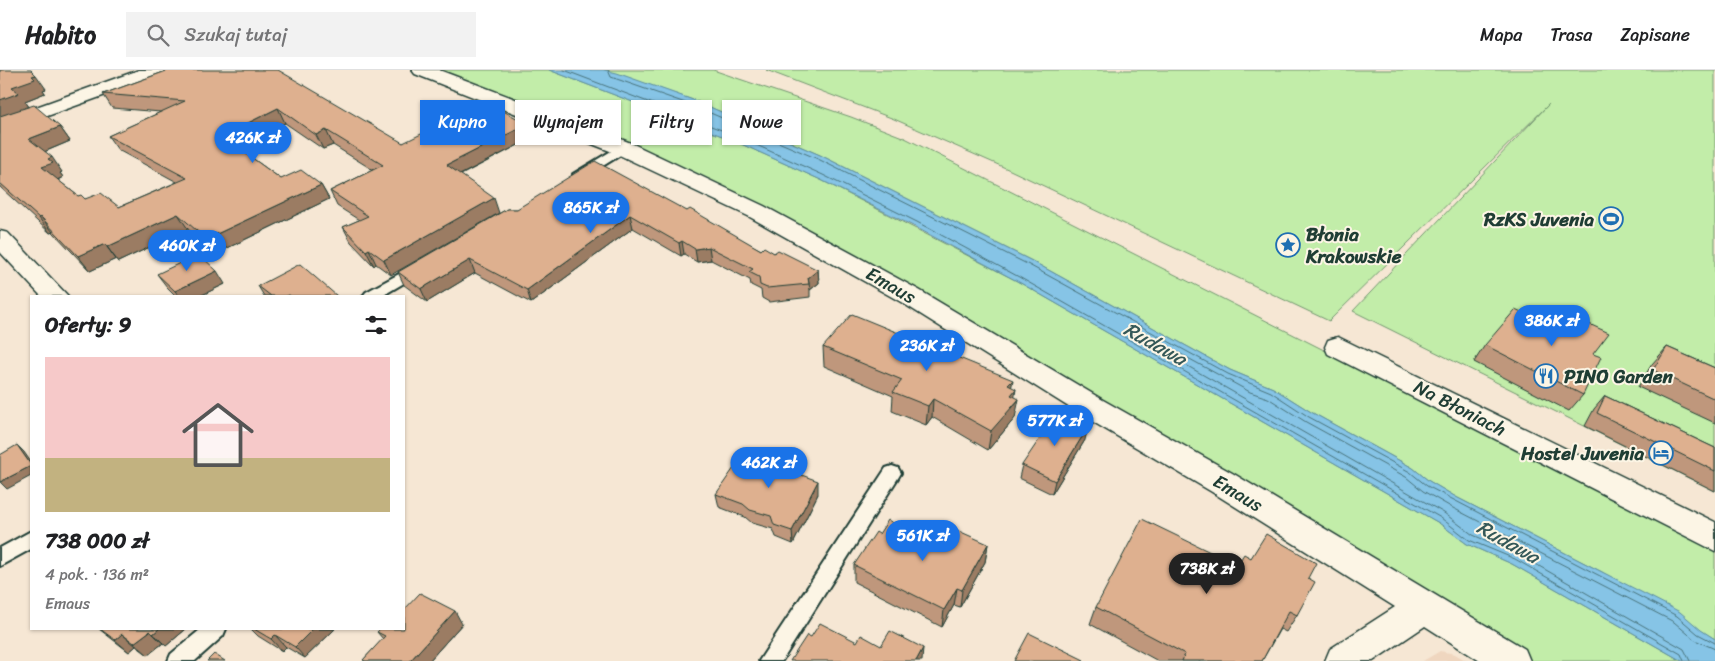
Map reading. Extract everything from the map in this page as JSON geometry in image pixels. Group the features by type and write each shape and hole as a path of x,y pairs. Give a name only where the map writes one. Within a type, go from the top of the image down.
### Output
{"street":[{"path":"0,128 157,70"},
{"name":"Emaus","path":"422,70 623,148 756,211 885,282 1512,661"},
{"path":"0,238 54,295"},
{"name":"Na Błoniach","path":"1338,347 1715,537"},
{"path":"1343,661 1425,607"}],"lane":[{"path":"564,183 623,148"},
{"path":"373,295 430,262"},
{"path":"770,661 892,474"},
{"path":"0,558 30,539"},
{"path":"179,661 215,630"}],"shaded area":[{"path":"1440,651 1455,654 1467,661 1423,661"}],"green space":[{"path":"430,70 549,70 631,101 631,145 712,145 712,132 722,136 722,145 743,145 821,180 1017,281 1439,523 1467,544 1512,564 1682,661 1527,661 785,220 608,145 621,145 621,100 515,100 515,106 505,100"},
{"path":"604,70 713,70 851,117 905,138 1715,548 1715,639 1602,572 1456,497 1429,481 1413,468 1311,412 1273,388 1230,370 1032,261 797,145 801,145 801,100 722,100 722,112 712,108 712,100 693,100"},
{"path":"766,70 1715,70 1715,491 1353,311 1549,104 1329,321 1010,170 894,119"}],"water":[{"path":"549,70 604,70 693,100 631,101"},
{"path":"712,108 722,112 722,136 712,132"},
{"name":"Rudawa","path":"743,145 797,145 820,155 1032,261 1230,370 1273,388 1311,412 1413,468 1429,481 1456,497 1680,612 1715,639 1715,661 1682,661 1512,564 1467,544 1439,523 1017,281 821,180"}],"building":[{"path":"0,70 31,70 36,75 32,76 35,79 12,87 19,93 0,100"},
{"path":"169,70 278,70 403,143 420,135 420,145 487,145 447,165 494,198 384,260 369,249 366,251 343,227 368,216 330,191 383,165 326,130 316,135 278,108 222,136 281,179 301,170 321,185 206,239 178,214 107,247 105,244 78,256 41,217 39,218 0,183 0,116 34,105 60,127 29,139 52,157 48,159 53,163 42,167 78,196 81,195 85,199 101,193 119,207 187,178 108,136 185,101 103,94"},
{"path":"505,112 515,117 515,131 505,136"},
{"path":"595,161 687,211 690,209 761,250 764,247 774,253 778,250 818,270 808,278 809,284 767,288 760,285 759,277 749,272 753,269 709,247 695,249 682,241 679,243 630,215 527,290 470,260 421,289 398,272 507,209 517,209"},
{"path":"199,254 217,271 175,291 157,274"},
{"path":"300,264 336,295 270,295 258,286"},
{"path":"1556,309 1609,333 1593,354 1601,357 1583,395 1485,345 1515,310 1544,323"},
{"path":"852,314 1013,380 1008,385 1016,389 1011,395 1019,399 991,431 933,399 928,406 893,392 902,380 823,347"},
{"path":"1667,347 1715,368 1715,399 1653,370"},
{"path":"1605,396 1715,448 1715,471 1597,413"},
{"path":"1057,413 1088,427 1055,481 1022,465"},
{"path":"17,445 30,464 30,467 0,482 0,455"},
{"path":"745,452 770,462 777,457 796,473 818,481 792,531 774,525 771,516 750,510 743,504 716,494"},
{"path":"1142,519 1237,565 1244,554 1251,558 1266,534 1316,563 1308,578 1315,582 1297,615 1289,611 1262,661 1182,661 1185,654 1096,607"},
{"path":"888,520 920,539 925,531 944,541 952,528 988,544 962,590 957,588 944,610 854,565 876,532 879,534"},
{"path":"420,593 455,611 410,661 363,660 385,636 377,632 379,630 405,630 405,609"},
{"path":"820,623 857,642 861,635 881,646 890,631 923,648 916,661 790,661 807,635 811,637"},
{"path":"101,630 158,630 153,634 150,631 134,643 122,634 115,640"},
{"path":"256,630 312,630 295,647 275,635 271,639"},
{"path":"1029,633 1084,660 1014,661"},
{"path":"214,654 225,661 207,661"}],"place":[{"name":"RzKS Juvenia","path":"1611,219"},
{"name":"Błonia Krakowskie","path":"1288,245"},
{"name":"PINO Garden","path":"1546,376"},
{"name":"Hostel Juvenia","path":"1661,453"}]}
